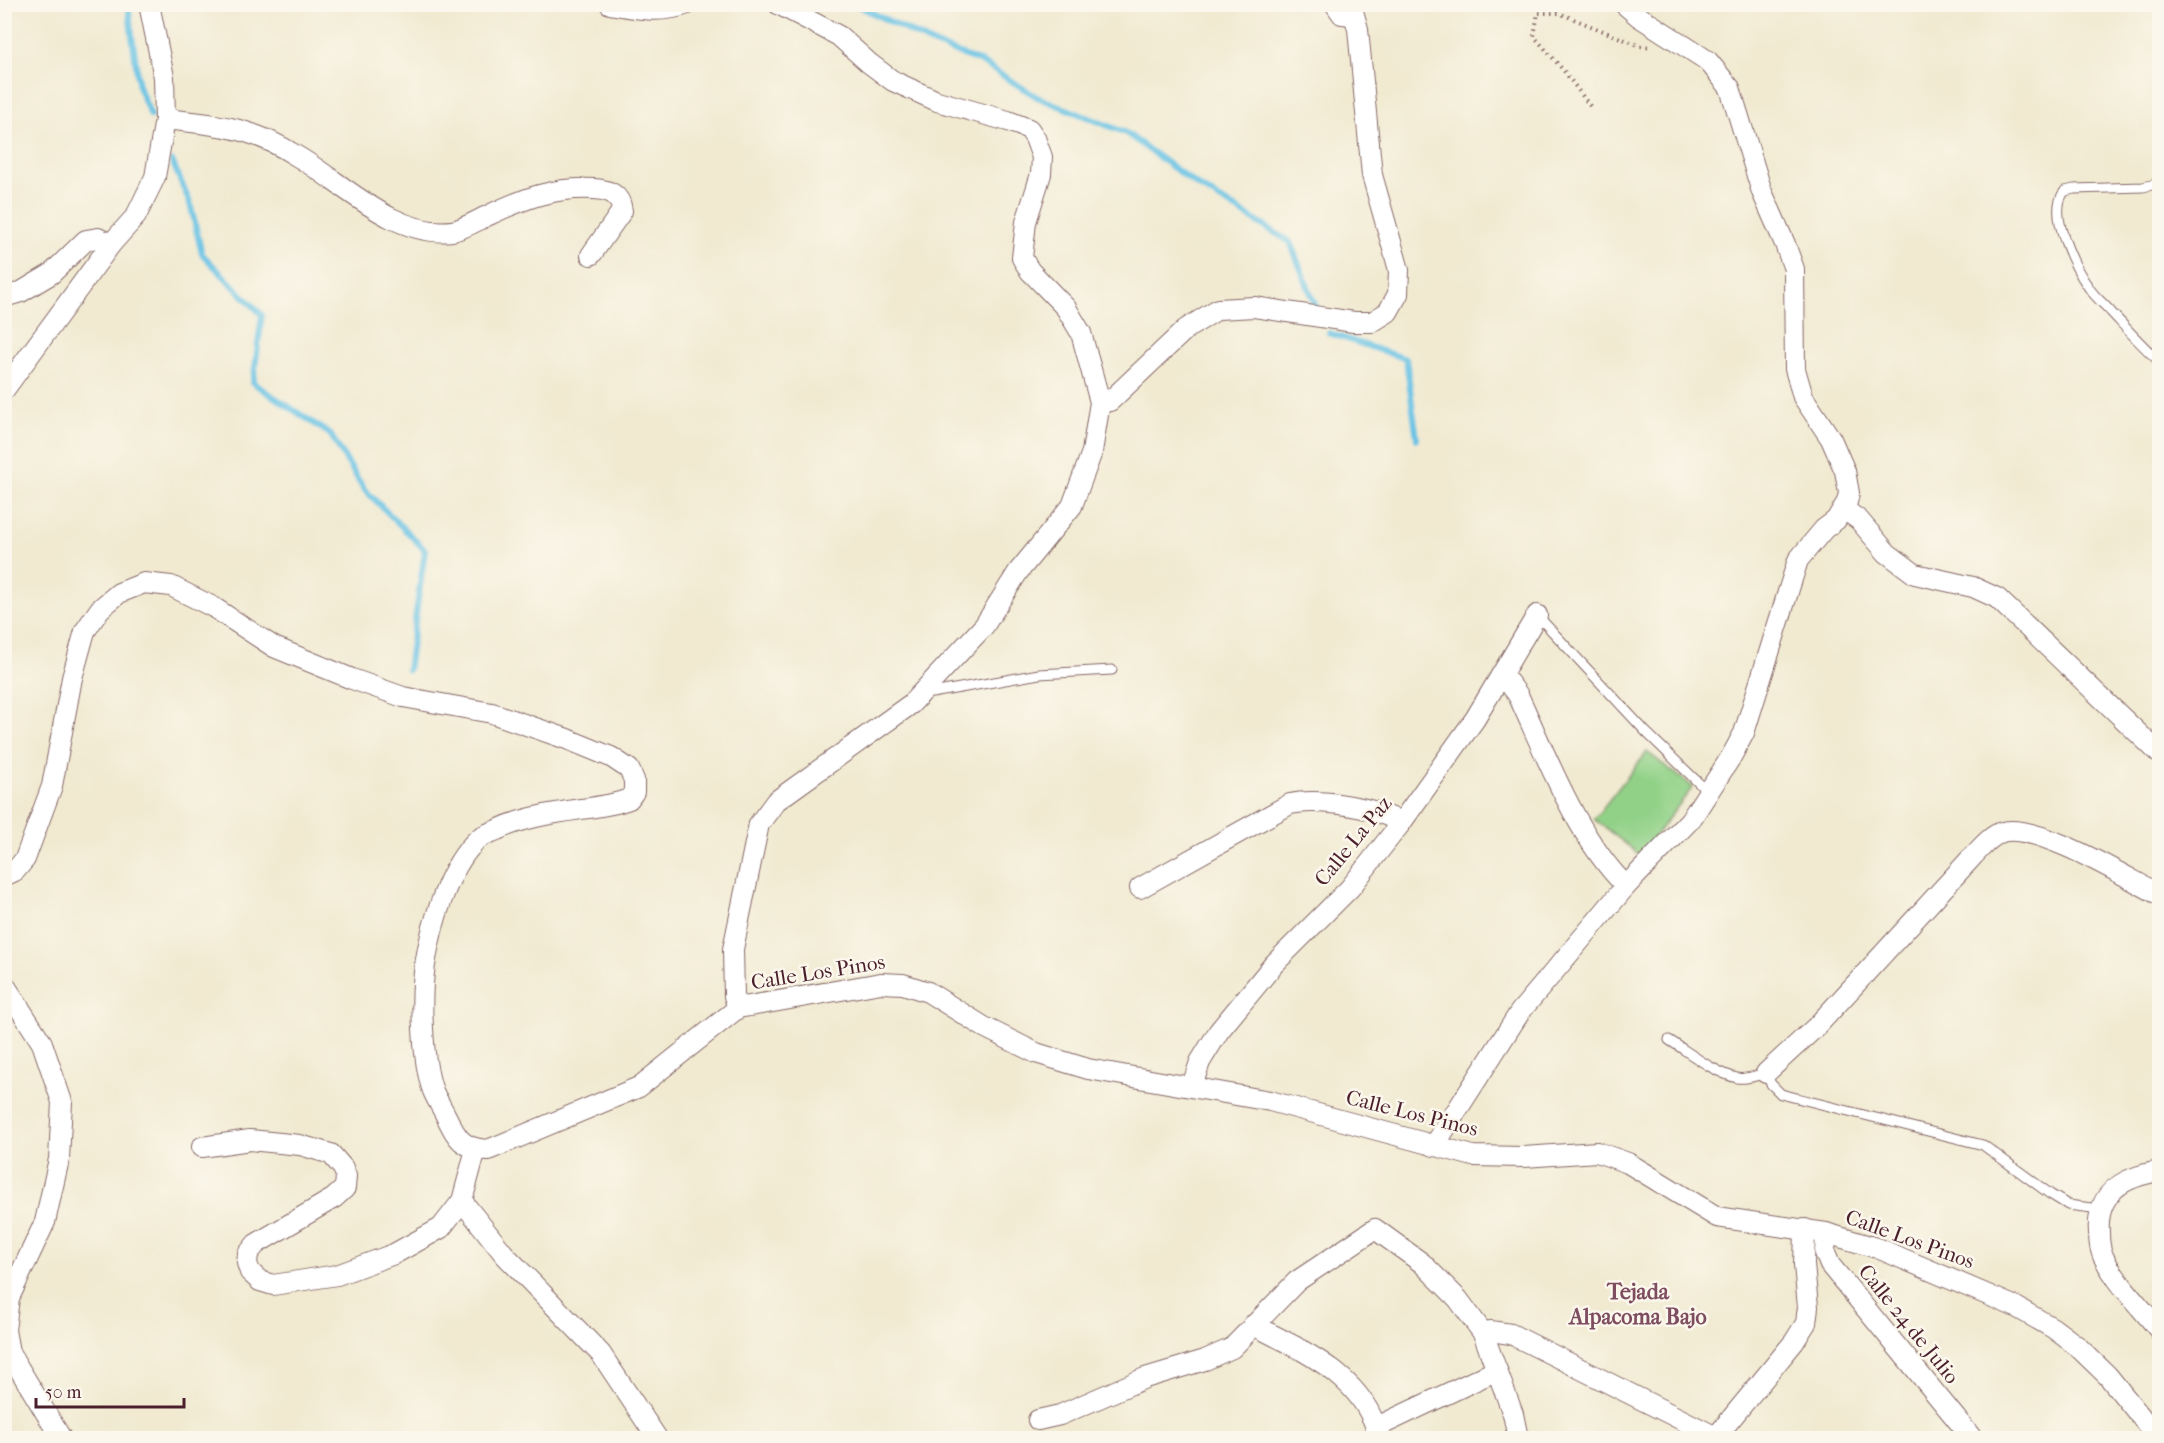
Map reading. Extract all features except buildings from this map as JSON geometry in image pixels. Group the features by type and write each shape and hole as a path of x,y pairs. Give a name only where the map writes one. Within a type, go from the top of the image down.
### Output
{"street":[{"path":"4,390 111,244 136,216 155,177 165,119 164,77 149,4"},
{"path":"610,4 654,11 688,4"},
{"path":"4,876 15,871 25,859 52,786 72,678 85,631 100,609 118,593 144,583 171,586 213,607 274,647 403,697 492,712 611,757 629,769 634,780 634,792 629,799 550,814 503,826 478,838 462,857 443,899 433,929 425,966 423,1020 427,1064 433,1091 464,1145 488,1150 639,1087 738,1008 734,996 733,949 759,824 776,801 911,704 984,626 1018,572 1072,506 1092,452 1100,402 1081,333 1066,308 1030,272 1022,258 1026,222 1041,174 1042,157 1029,129 937,101 893,81 868,63 839,36 778,4"},
{"path":"1100,402 1110,402 1186,329 1218,309 1254,307 1354,322 1372,322 1388,312 1398,294 1398,270 1372,175 1358,29 1352,10 1342,14 1335,4"},
{"path":"1434,1146 1520,1012 1626,886 1691,819 1744,734 1798,561 1810,544 1836,520 1844,509 1849,493 1845,471 1831,439 1803,397 1795,369 1794,269 1762,192 1730,88 1708,61 1638,16 1624,4"},
{"path":"165,119 246,132 295,154 387,217 407,225 434,231 453,231 538,194 574,188 603,190 615,194 621,202 622,211 591,255"},
{"path":"4,297 21,292 51,274 86,240 98,238 111,244"},
{"path":"1844,509 1859,520 1887,553 1915,574 1973,587 1997,598 2160,754"},
{"name":"Calle La Paz","path":"1192,1086 1200,1062 1219,1031 1274,964 1350,888 1401,823 1474,719 1537,615"},
{"path":"1501,676 1518,695 1571,808 1602,856 1626,886"},
{"path":"1140,888 1290,804 1307,802 1341,805 1377,813 1401,823"},
{"path":"1766,1072 1817,1026 1973,856 2002,832 2016,831 2033,834 2063,845 2160,895"},
{"name":"Calle Los Pinos","path":"738,1008 881,983 903,984 928,992 984,1027 1036,1053 1088,1069 1270,1101 1473,1156 1524,1157 1597,1152 1628,1163 1717,1216 1826,1233 1880,1249 2016,1307 2053,1328 2077,1347 2108,1376 2158,1438"},
{"path":"4,984 42,1043 62,1102 59,1159 45,1222 9,1298 5,1330 9,1352 61,1438"},
{"path":"202,1147 250,1140 300,1145 331,1154 343,1168 346,1176 345,1188 334,1198 256,1244 248,1254 247,1263 250,1272 260,1281 273,1285 337,1275 394,1254 441,1228 462,1201 476,1149"},
{"path":"2160,1171 2141,1174 2122,1183 2110,1193 2100,1209 2098,1226 2100,1245 2115,1275 2160,1331"},
{"path":"462,1201 504,1254 601,1354 657,1438"},
{"path":"1038,1420 1059,1415 1146,1378 1205,1360 1232,1348 1297,1281 1375,1228 1422,1263 1458,1299 1483,1333 1513,1414 1518,1438"},
{"path":"1483,1333 1490,1331 1511,1334 1717,1438 1806,1323 1808,1307 1804,1265 1805,1229"},
{"name":"Calle 24 de Julio","path":"1826,1233 1825,1253 1830,1265 1972,1438"},
{"path":"1253,1325 1304,1351 1332,1370 1360,1395 1378,1433 1497,1370"}],"lane":[{"path":"2160,183 2143,187 2074,189 2065,191 2058,203 2064,239 2089,288 2145,349 2160,362"},
{"path":"1537,615 1646,732 1708,792"},
{"path":"925,689 932,693 1039,674 1112,670"},
{"path":"1670,1040 1707,1065 1738,1078 1752,1077 1766,1072 1771,1084 1781,1094 1983,1145 2068,1205 2100,1209"}],"path":[{"path":"1590,106 1534,36 1538,13 1559,13 1640,46 1690,49"}],"green space":[{"path":"1647,752 1693,787 1640,855 1594,819"}],"waterway":[{"path":"128,4 139,88 151,116"},
{"path":"855,4 934,44 981,62 1037,97 1126,133 1197,185 1290,242 1318,312"},
{"path":"172,161 190,203 202,254 262,315 253,383 330,434 364,489 425,550 408,670"},
{"path":"1329,333 1406,359 1417,439"}],"district":[{"name":"Tejada Alpacoma Bajo","path":"1638,1304"}]}
